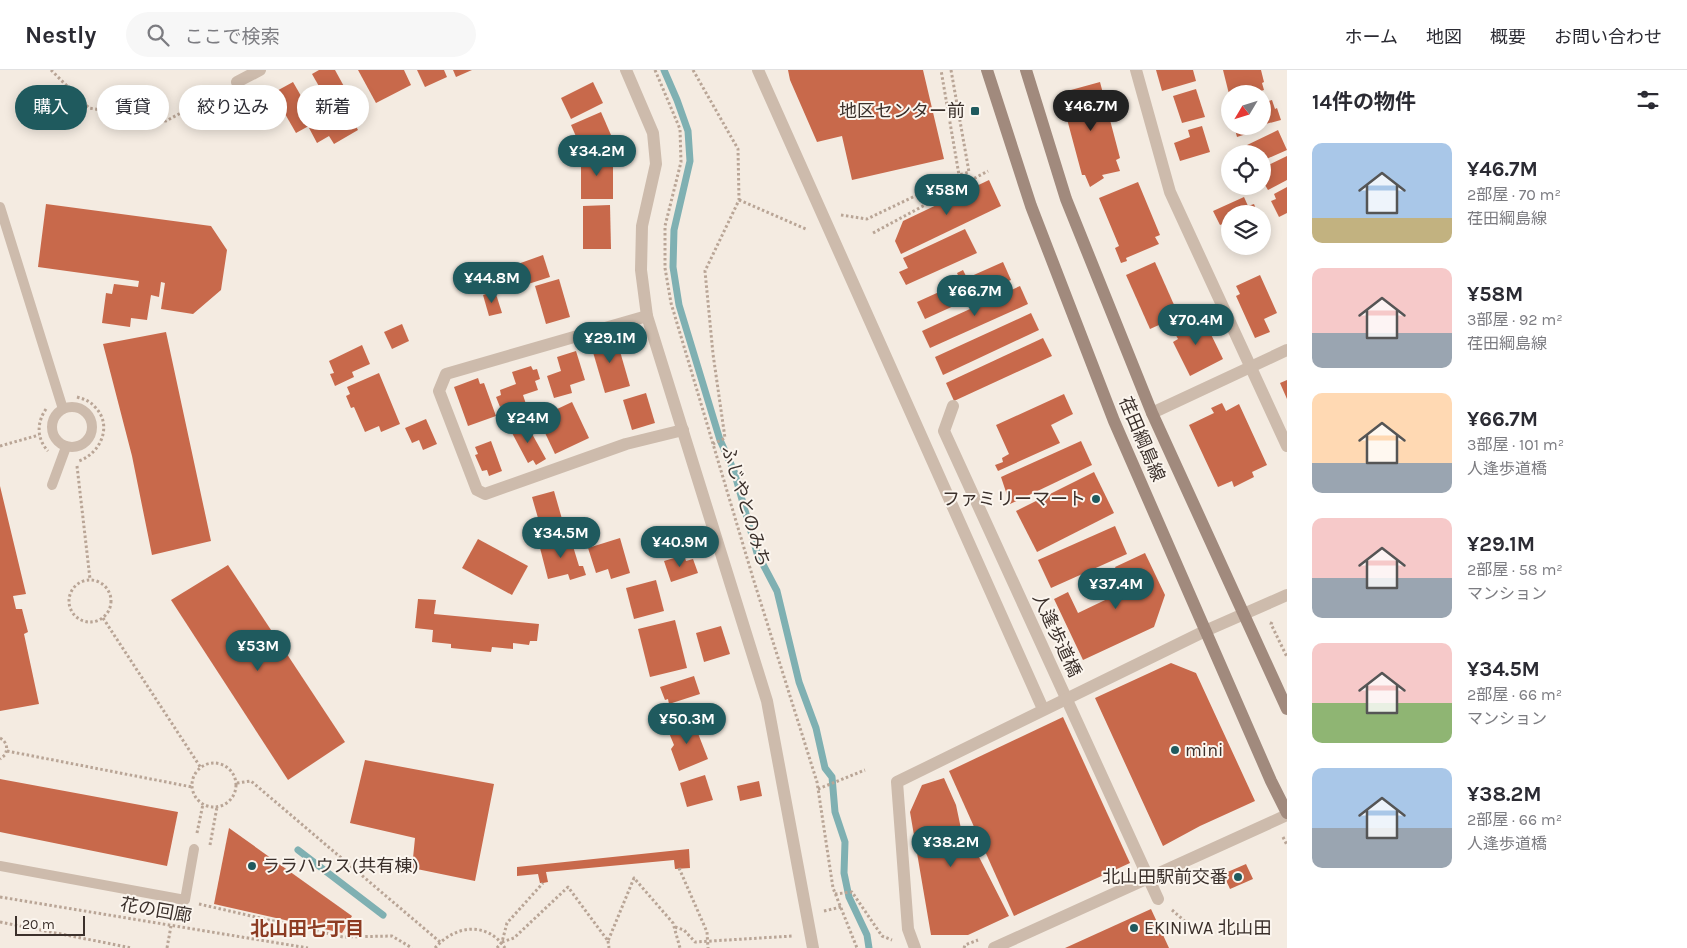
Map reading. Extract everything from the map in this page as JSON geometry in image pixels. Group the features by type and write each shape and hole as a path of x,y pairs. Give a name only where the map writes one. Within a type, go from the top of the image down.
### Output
{"main road":[{"name":"荏田綱島線","path":"987,70 1031,206 1110,412 1287,814"},
{"name":"荏田綱島線","path":"1026,70 1066,199 1152,413 1287,709"}],"street":[{"path":"237,82 260,70"},
{"path":"626,70 653,133 656,164 642,226 641,270 647,316 767,701 813,948"},
{"path":"758,70 1043,709"},
{"path":"1136,70 1170,192 1287,446"},
{"path":"647,316 446,374 439,391 477,490 484,494 626,444 683,430"},
{"path":"1152,413 1287,350"},
{"name":"人逢歩道橋","path":"953,406 944,431 1158,899"},
{"path":"915,948 908,930 897,782 1205,631 1287,595"},
{"path":"994,948 1287,814"}],"lane":[{"path":"0,207 63,409"},
{"path":"76,407 82,409 88,414 93,426 90,438 85,443 73,448 66,447 55,438 52,425 57,413 63,409 76,407"},
{"path":"52,485 66,447"},
{"path":"0,866 185,900 194,848"}],"path":[{"path":"51,70 89,108 166,121 237,82"},
{"name":"ふじやとのみち","path":"655,70 680,129 681,162 665,226 665,268 671,303 818,788 833,888 857,948"},
{"path":"693,70 738,149 739,200 705,271 712,354 725,438 713,443"},
{"path":"942,70 959,175"},
{"path":"841,214 867,219 969,172 951,70"},
{"path":"873,233 988,171"},
{"path":"739,200 806,228"},
{"path":"78,397 87,400 95,407 101,415 104,425 104,435 97,448 86,458 77,461 90,579"},
{"path":"49,452 44,447 39,434 41,417 45,409 52,403"},
{"path":"0,446 39,434"},
{"path":"90,579 103,584 111,594 111,608 103,618 96,622 89,622 75,616 69,603 72,589 77,584 90,579"},
{"path":"103,618 201,768"},
{"path":"1271,624 1287,658"},
{"path":"0,738 6,744 7,751 0,759"},
{"path":"7,751 192,787"},
{"path":"207,764 222,764 228,767 233,773 236,783 235,795 224,805 217,807 203,804 194,794 192,787 196,773 207,764"},
{"path":"818,788 865,770"},
{"path":"236,783 251,780 440,942"},
{"path":"194,848 203,804"},
{"path":"679,868 707,932 708,948"},
{"path":"608,941 634,878 675,927 680,948"},
{"path":"502,942 507,923 543,883"},
{"path":"496,948 502,942 514,938 568,887 608,941 609,948"},
{"path":"836,894 852,892 882,936 895,941"},
{"name":"花の回廊","path":"0,897 308,948"},
{"path":"1158,899 1196,931"},
{"path":"185,900 343,937 392,936 412,948"},
{"path":"0,922 132,948"},
{"path":"167,948 171,926"},
{"path":"675,927 684,930 695,942 800,935"},
{"path":"435,948 440,942 460,931 474,928 490,933 502,942 506,948"}],"building":[{"path":"319,70 335,70 343,85 318,85 312,74"},
{"path":"358,70 404,70 411,85 376,103 369,90 369,85 366,85"},
{"path":"417,70 444,70 447,77 425,87"},
{"path":"453,70 472,70 456,77"},
{"path":"788,70 923,70 944,159 852,180 842,136 817,142 790,80"},
{"path":"1156,70 1193,70 1196,81 1162,91"},
{"path":"1223,70 1261,70 1264,82 1263,85 1227,85"},
{"path":"293,82 297,89 297,130 301,130 296,133 287,117 287,85"},
{"path":"593,82 603,103 571,119 561,98"},
{"path":"1100,82 1120,158 1116,160 1120,171 1102,175 1104,178 1090,187 1085,175 1082,175 1060,93"},
{"path":"1196,89 1205,117 1182,123 1173,96"},
{"path":"1271,100 1275,109 1277,108 1281,120 1271,123"},
{"path":"601,112 611,135 581,148 571,125"},
{"path":"1202,126 1210,152 1180,161 1174,143 1190,137 1188,130"},
{"path":"310,130 358,130 334,144 329,136 317,143"},
{"path":"1278,130 1287,150 1271,157 1271,145 1247,145 1271,135"},
{"path":"581,155 613,155 613,199 581,199"},
{"path":"1287,156 1287,180 1271,188 1271,164"},
{"path":"989,180 1001,206 901,254 895,241 903,221"},
{"path":"1138,182 1160,235 1155,237 1159,244 1126,258 1127,261 1121,263 1115,248 1119,246 1099,198"},
{"path":"1287,187 1287,213 1279,217 1271,201 1276,199 1274,194"},
{"path":"1244,197 1248,205 1226,205"},
{"path":"46,204 211,226 227,250 221,290 193,314 161,309 165,283 161,282 159,297 151,295 147,320 131,318 130,327 102,323 106,293 112,294 114,284 138,287 139,281 38,267"},
{"path":"610,205 611,249 583,249 583,206"},
{"path":"1221,207 1221,225 1220,225 1213,211"},
{"path":"965,229 977,253 906,285 899,272 908,268 903,258"},
{"path":"543,255 550,277 522,286 515,265"},
{"path":"1003,262 1011,280 925,319 917,302 961,282 957,273 963,270 967,278"},
{"path":"1155,262 1179,316 1150,329 1126,275"},
{"path":"1260,275 1277,313 1264,319 1270,332 1255,338 1236,296 1240,294 1236,286"},
{"path":"559,279 570,317 546,324 535,286"},
{"path":"1020,286 1028,304 930,348 922,331"},
{"path":"495,291 502,313 489,316 483,295"},
{"path":"1031,313 1039,330 943,375 935,357"},
{"path":"1202,316 1223,359 1190,376 1173,342 1178,339 1173,330"},
{"path":"402,324 409,341 392,349 384,332"},
{"path":"166,332 211,541 152,555 132,456 103,344"},
{"path":"615,334 630,386 605,393 590,342"},
{"path":"1043,338 1052,356 954,401 946,383"},
{"path":"362,345 370,364 352,372 354,377 335,386 330,374 334,373 329,361"},
{"path":"576,351 585,380 570,385 572,393 554,398 547,376 561,371 557,357"},
{"path":"531,366 533,370 537,369 540,379 535,381 538,390 523,395 526,404 505,411 503,405 500,407 496,397 501,395 500,390 516,384 512,372"},
{"path":"379,373 400,424 381,432 379,426 365,432 354,407 351,408 346,396 350,394 347,387"},
{"path":"478,378 480,384 484,383 496,416 468,426 454,387"},
{"path":"1287,380 1287,399 1280,383"},
{"path":"646,393 655,423 632,430 623,400"},
{"path":"1064,394 1073,414 1051,425 1060,443 998,471 995,465 1003,462 1002,458 1009,454 996,425"},
{"path":"572,402 589,438 555,454 538,418"},
{"path":"1222,403 1226,411 1239,404 1267,465 1252,472 1254,477 1234,487 1232,481 1218,487 1189,425 1214,413 1211,408"},
{"path":"426,419 437,444 423,450 419,440 412,443 405,428"},
{"path":"526,423 546,459 536,465 533,460 528,463 511,431"},
{"path":"491,441 502,471 489,476 487,470 482,471 475,455 478,454 475,447"},
{"path":"1081,441 1092,465 1010,504 1001,477"},
{"path":"1094,472 1114,513 1037,552 1016,511"},
{"path":"0,486 26,594 13,596 16,609 22,609 28,632 24,634 39,704 0,711"},
{"path":"554,491 564,526 542,532 532,497"},
{"path":"1115,526 1127,554 1051,588 1038,560"},
{"path":"566,537 568,544 572,543 579,566 583,566 586,575 570,580 568,574 548,579 539,544"},
{"path":"620,538 630,573 611,579 608,569 596,573 588,548"},
{"path":"478,539 528,566 512,595 462,568"},
{"path":"1145,553 1165,595 1154,627 1083,660 1054,599 1068,592 1078,613 1126,590 1115,567"},
{"path":"684,555 686,561 693,559 698,573 671,582 664,561"},
{"path":"228,565 345,742 288,780 171,600"},
{"path":"656,580 664,611 634,619 626,588"},
{"path":"418,599 436,600 434,614 539,624 537,641 530,641 529,645 513,643 513,649 492,647 491,652 451,648 451,644 432,642 433,630 415,628"},
{"path":"675,620 687,668 650,677 638,629"},
{"path":"721,626 730,654 704,662 696,633"},
{"name":"mini","path":"1171,663 1196,673 1255,801 1200,826 1163,846 1095,698"},
{"path":"694,676 700,694 669,704 668,699 665,700 660,687"},
{"path":"1063,717 1130,863 1014,916 949,771"},
{"path":"692,718 708,759 679,771 671,749 674,745 667,728"},
{"path":"365,760 494,784 475,881 412,868 415,838 350,823"},
{"path":"705,775 713,800 687,807 680,783"},
{"path":"944,778 956,805 967,857 978,855 1009,916 968,935 931,935 910,812 922,785"},
{"path":"0,779 178,812 167,866 0,832"},
{"path":"759,781 762,796 740,801 737,786"},
{"name":"ララハウス(共有棟)","path":"229,828 352,916 342,933 214,904"},
{"path":"689,849 690,868 675,869 674,860 546,872 548,882 543,883 540,883 538,874 517,876 517,867"},
{"name":"北山田駅前交番","path":"1246,864 1253,879 1230,889 1223,874"},
{"name":"EKINIWA 北山田","path":"1151,909 1169,948 1065,948"}],"waterway":[{"path":"664,70 688,131 690,161 674,230 673,267 679,305 720,440 734,471 757,553 777,591 799,682 816,728 825,768 832,777 835,812 845,842 844,873 849,897 867,935 869,948"},
{"path":"298,850 383,915"}],"place":[{"name":"地区センター前","path":"975,111"},
{"name":"ファミリーマート","path":"1096,499"},
{"name":"mini","path":"1175,750"},
{"name":"ララハウス(共有棟)","path":"252,866"},
{"name":"北山田駅前交番","path":"1238,877"},
{"name":"EKINIWA 北山田","path":"1134,928"}],"district":[{"name":"北山田七丁目","path":"307,929"}]}
